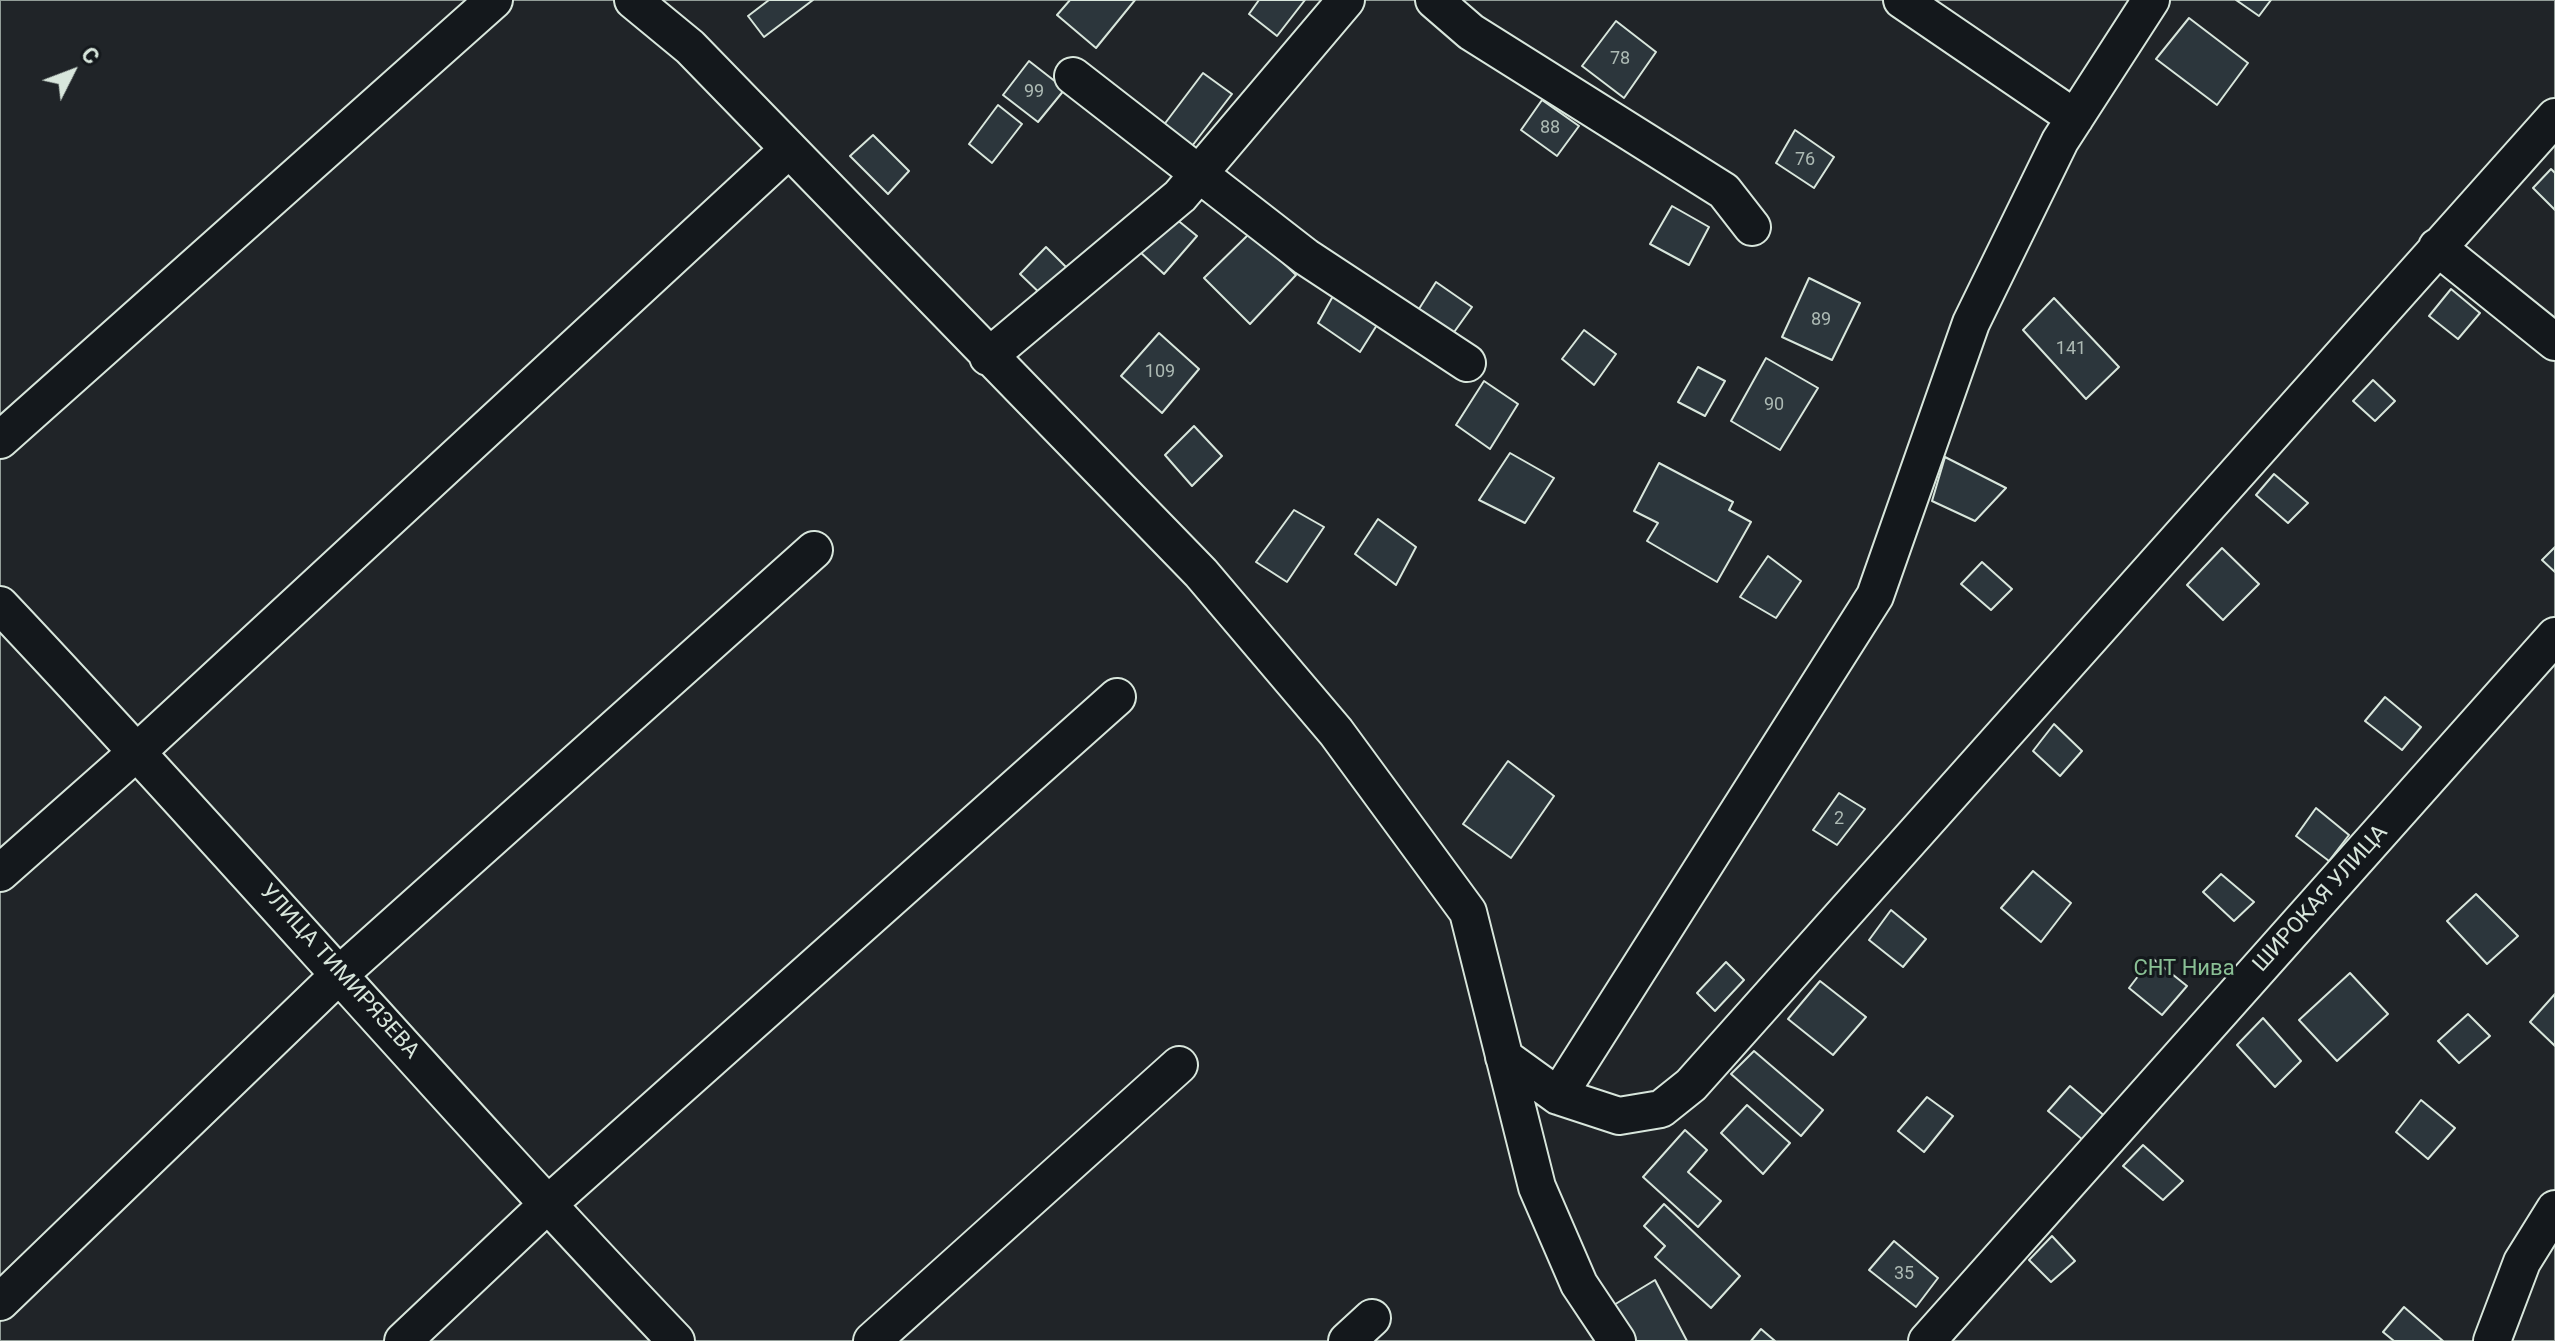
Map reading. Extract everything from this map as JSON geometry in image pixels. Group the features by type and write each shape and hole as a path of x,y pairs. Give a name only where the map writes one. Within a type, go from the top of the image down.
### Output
{"street":[{"path":"0,440 494,0"},
{"path":"633,0 690,47 787,151 1201,573 1336,732 1468,912 1537,1187 1579,1284 1617,1341"},
{"path":"988,357 1180,196 1346,0"},
{"path":"1434,0 1471,32 1724,191 1752,227"},
{"path":"1902,0 2075,118"},
{"path":"1558,1096 1875,596 1971,323 2060,141 2151,0"},
{"path":"1073,76 1306,257 1467,363"},
{"path":"1504,1057 1558,1096 1619,1116 1661,1109 1691,1085 2555,117"},
{"path":"0,873 138,751 787,151"},
{"path":"2437,247 2555,342"},
{"path":"0,1302 341,973 814,550"},
{"name":"УЛИЦА ТИМИРЯЗЕВА","path":"0,605 341,973 547,1205 676,1341"},
{"name":"ШИРОКАЯ УЛИЦА","path":"1927,1341 2555,636"},
{"path":"403,1341 547,1205 1117,697"},
{"path":"872,1341 1179,1065"},
{"path":"2492,1341 2522,1262 2555,1209"}],"green space":[{"name":"СНТ Нива","path":"0,0 2555,0 2555,1341 0,1341"}],"building":[{"path":"769,0 813,0 764,37 748,16"},
{"path":"1070,0 1135,0 1096,48 1057,15"},
{"path":"1259,0 1305,0 1277,36 1249,14"},
{"path":"2236,0 2271,0 2259,16"},
{"path":"2189,18 2248,63 2217,105 2156,59"},
{"path":"1616,21 1656,52 1624,98 1582,66"},
{"path":"1029,61 1065,89 1038,122 1003,95"},
{"path":"1203,73 1232,94 1189,150 1160,130"},
{"path":"1542,100 1579,126 1557,156 1521,130"},
{"path":"998,105 1022,124 992,163 969,144"},
{"path":"1795,130 1834,157 1814,188 1776,163"},
{"path":"873,135 909,171 888,194 850,156"},
{"path":"2551,169 2555,173 2555,210 2533,188"},
{"path":"1672,206 1709,227 1689,265 1650,244"},
{"path":"1170,214 1197,236 1164,274 1139,251"},
{"path":"1251,232 1296,275 1250,324 1204,278"},
{"path":"1046,247 1075,276 1047,300 1020,274"},
{"path":"1809,278 1860,303 1832,360 1782,337"},
{"path":"1436,282 1472,307 1452,335 1417,312"},
{"path":"1338,287 1382,317 1360,352 1318,323"},
{"path":"2451,289 2480,313 2458,339 2429,316"},
{"path":"2054,298 2119,367 2086,399 2023,330"},
{"path":"1584,330 1616,354 1594,385 1562,359"},
{"path":"1159,333 1199,369 1162,413 1121,376"},
{"path":"1766,358 1818,388 1780,450 1731,421"},
{"path":"1698,367 1725,381 1705,416 1678,402"},
{"path":"2373,380 2395,401 2375,421 2353,401"},
{"path":"1484,381 1518,404 1490,449 1456,425"},
{"path":"1194,426 1222,456 1192,486 1165,455"},
{"path":"1510,453 1554,478 1525,523 1479,500"},
{"path":"1945,457 2006,488 1975,521 1932,501"},
{"path":"1659,463 1733,502 1729,510 1751,522 1717,582 1647,541 1658,523 1634,511"},
{"path":"2274,474 2308,503 2288,523 2256,495"},
{"path":"1294,510 1324,527 1287,582 1256,562"},
{"path":"1378,519 1416,547 1396,585 1355,554"},
{"path":"2555,547 2555,572 2542,560"},
{"path":"2222,548 2259,584 2223,620 2187,585"},
{"path":"1768,556 1801,581 1776,618 1740,597"},
{"path":"1982,562 2012,589 1991,610 1961,584"},
{"path":"2385,697 2421,727 2402,750 2365,721"},
{"path":"2054,724 2082,751 2060,776 2033,751"},
{"path":"1508,761 1554,796 1511,858 1463,824"},
{"path":"1839,793 1865,809 1837,845 1813,830"},
{"path":"2316,808 2349,835 2329,861 2296,836"},
{"path":"2033,871 2071,903 2041,942 2001,908"},
{"path":"2221,874 2254,902 2234,921 2203,892"},
{"path":"2476,894 2518,936 2487,964 2447,921"},
{"path":"1891,910 1926,939 1903,967 1869,940"},
{"path":"2152,958 2187,986 2162,1015 2129,988"},
{"path":"1726,962 1744,980 1715,1011 1697,993"},
{"path":"2350,973 2388,1014 2337,1061 2299,1020"},
{"path":"1820,981 1866,1017 1833,1055 1788,1019"},
{"path":"2555,994 2555,1046 2530,1022"},
{"path":"2468,1014 2490,1036 2459,1063 2438,1041"},
{"path":"2263,1018 2301,1061 2275,1087 2237,1045"},
{"path":"1754,1051 1823,1110 1801,1136 1731,1074"},
{"path":"2070,1086 2108,1119 2089,1145 2048,1111"},
{"path":"1927,1097 1953,1116 1924,1152 1898,1131"},
{"path":"2421,1100 2455,1128 2428,1159 2396,1132"},
{"path":"1747,1105 1790,1143 1763,1174 1721,1133"},
{"path":"1685,1130 1707,1150 1688,1172 1721,1201 1698,1227 1643,1177"},
{"path":"2143,1145 2183,1181 2163,1200 2123,1166"},
{"path":"1664,1204 1740,1276 1711,1308 1655,1257 1665,1246 1644,1226"},
{"path":"2052,1236 2075,1261 2051,1282 2029,1260"},
{"path":"1894,1241 1938,1278 1916,1307 1869,1270"},
{"path":"1655,1280 1687,1341 1620,1341 1599,1314"},
{"path":"2404,1307 2443,1341 2394,1341 2383,1332"},
{"path":"1761,1329 1775,1341 1751,1341"}]}
